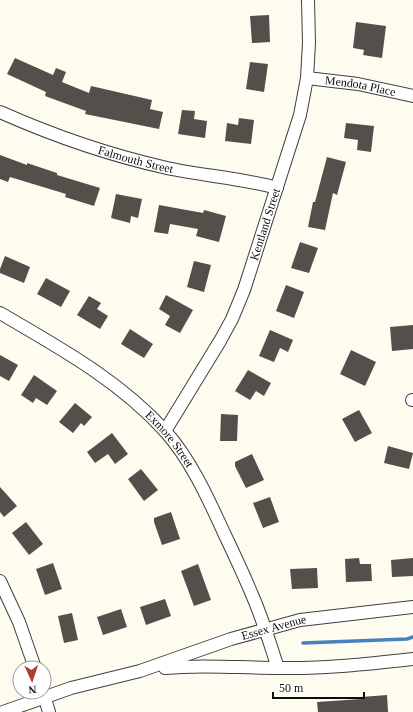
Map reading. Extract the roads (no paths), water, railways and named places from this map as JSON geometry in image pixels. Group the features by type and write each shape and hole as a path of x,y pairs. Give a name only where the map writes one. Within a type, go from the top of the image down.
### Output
{"street":[{"name":"Kentland Street","path":"165,431 232,319 244,290 278,188 296,129 307,78 309,43 308,0"},
{"name":"Mendota Place","path":"307,78 358,84 413,96"},
{"name":"Falmouth Street","path":"0,112 67,140 117,156 167,168 254,182 278,188"},
{"name":"Exmore Street","path":"0,313 65,351 94,370 147,413 165,431 177,446 208,497 253,597 278,668"},
{"path":"0,581 19,622 32,660"},
{"name":"Essex Avenue","path":"52,693 140,670 231,639 300,620 413,607"},
{"name":"Essex Avenue","path":"140,670 203,665 303,668 413,659"},
{"name":"Essex Avenue","path":"3,712 32,700"},
{"path":"45,700 49,712"}],"waterway":[{"path":"303,643 407,639 413,637"}]}
